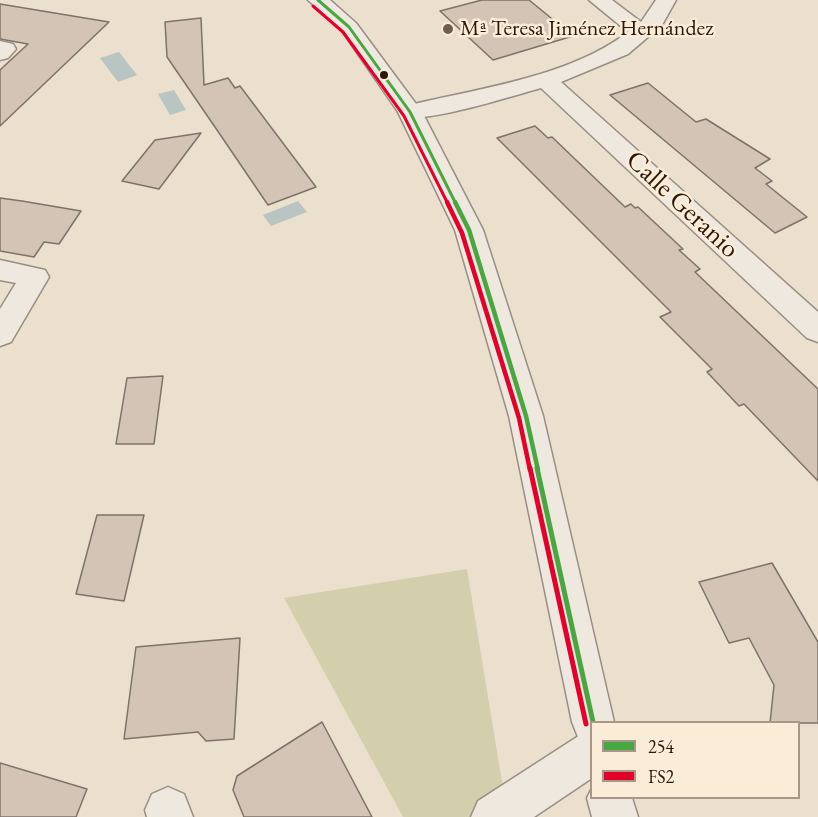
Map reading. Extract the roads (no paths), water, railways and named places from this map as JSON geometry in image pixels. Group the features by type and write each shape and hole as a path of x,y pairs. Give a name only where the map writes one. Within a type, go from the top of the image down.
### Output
{"street":[{"path":"318,0 349,27 410,112 470,230 526,416 593,721"},
{"path":"599,0 641,32"},
{"path":"410,112 458,103 546,80 620,49 656,21 666,0"},
{"path":"0,48 5,49 0,53"},
{"name":"Calle Geranio","path":"546,80 818,330"},
{"path":"0,270 35,277 0,333"},
{"path":"494,817 590,753"},
{"path":"610,799 615,817"}],"place":[{"name":"Mª Teresa Jiménez Hernández","path":"448,29"}]}
